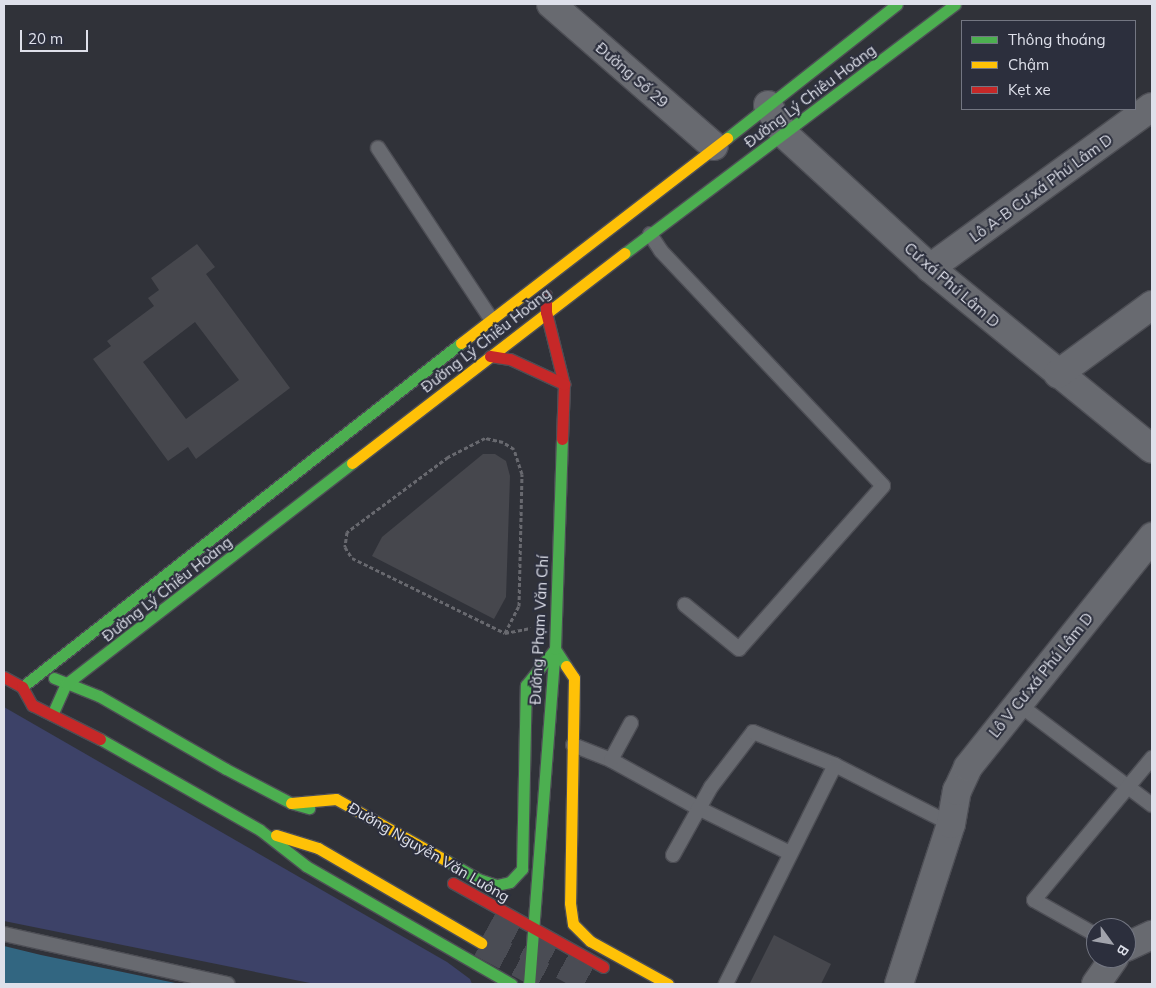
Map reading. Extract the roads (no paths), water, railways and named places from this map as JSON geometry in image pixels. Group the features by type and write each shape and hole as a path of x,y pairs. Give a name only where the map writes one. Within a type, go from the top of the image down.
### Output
{"main road":[{"name":"Đường Lý Chiêu Hoàng","path":"52,715 66,684 546,312 956,4"},
{"name":"Đường Lý Chiêu Hoàng","path":"22,687 44,672 491,319 547,279 892,5"},
{"name":"Đường Phạm Văn Chí","path":"529,984 555,649 564,384 546,312 547,279"},
{"path":"490,356 510,359 564,384"},
{"path":"291,803 336,799 478,879 497,885 510,882 522,869 526,685 555,649 574,678 570,903 573,924 590,941 668,984"},
{"name":"Đường Nguyễn Văn Luông","path":"44,672 66,684 99,696 291,803 324,813"},
{"path":"4,677 22,687 32,705 260,830 306,866 511,984"},
{"path":"291,803 310,823"},
{"path":"260,830 318,848 481,943"},
{"name":"Đường Nguyễn Văn Luông","path":"441,875 618,975"}],"street":[{"name":"Đường Số 29","path":"551,4 714,146"},
{"name":"Cư xá Phú Lâm D","path":"768,105 784,134 930,268 1152,449"},
{"name":"Lô A-B Cư xá Phú Lâm D","path":"930,268 1152,107"},
{"path":"1058,374 1152,305"},
{"name":"Lô V Cư xá Phú Lâm D","path":"899,984 951,824 957,791 968,767 1017,703 1152,537"},
{"path":"1136,942 1152,935"},
{"path":"1096,984 1107,968"}],"lane":[{"path":"378,148 491,319"},
{"path":"650,234 661,251 883,486 739,649 685,605"},
{"path":"1017,703 1130,786 1152,805"},
{"path":"611,760 631,723"},
{"path":"673,855 698,808 753,732 835,765 951,824"},
{"path":"573,746 611,760 698,808 790,853"},
{"path":"1086,929 1034,900 1152,758"},
{"path":"726,984 835,765"},
{"path":"4,934 227,984"}],"tunnel":[{"path":"489,925 593,982"},
{"path":"481,943 550,980"}]}
